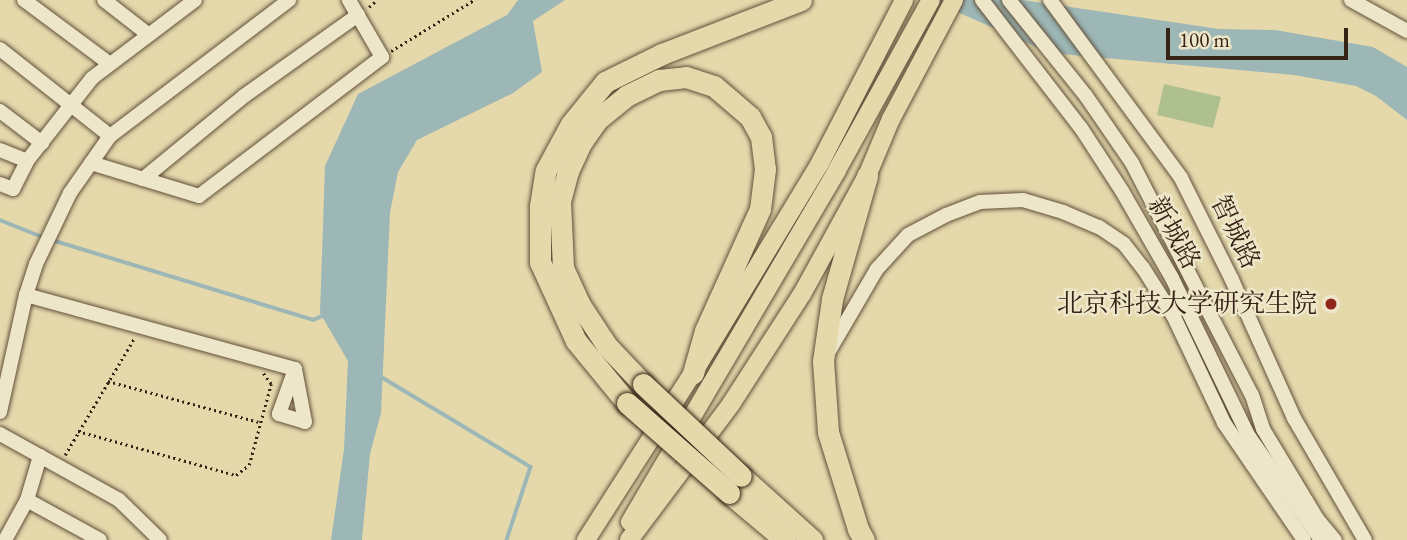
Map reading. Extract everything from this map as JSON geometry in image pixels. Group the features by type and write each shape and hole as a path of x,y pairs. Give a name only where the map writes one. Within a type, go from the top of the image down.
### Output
{"highway":[{"path":"802,0 662,54 605,82 571,124 546,170 540,206 540,261 576,341 626,403 812,540"},
{"path":"693,373 705,331 760,209 765,169 761,137 750,117 714,86 686,77 659,80 626,96 598,119 572,162 560,201 563,268 580,305 607,346 785,540"},
{"path":"864,540 858,529 828,432 823,361 832,299 867,176"}],"main road":[{"path":"619,540 837,170 931,0"},
{"path":"586,540 693,373 819,165 901,6"},
{"path":"629,540 732,404 802,295 867,176 891,119 951,7"}],"street":[{"path":"24,0 110,64"},
{"path":"104,0 149,35"},
{"path":"0,184 13,189 27,161 92,78 195,0"},
{"path":"0,412 26,295 40,256 61,211 91,163 110,136 289,0"},
{"path":"91,163 199,195 382,57 349,0"},
{"name":"新城路","path":"982,0 1081,128 1122,191 1171,278 1248,435 1321,540"},
{"name":"新城路","path":"1009,0 1086,96 1132,163 1252,395 1263,429 1318,520 1335,540"},
{"name":"智城路","path":"1050,0 1181,178 1232,281 1294,418 1365,540"},
{"path":"1351,0 1371,5 1407,31"},
{"path":"143,179 244,96 358,15"},
{"path":"0,49 110,136"},
{"path":"0,111 42,143"},
{"path":"0,150 27,161"},
{"path":"823,361 877,269 908,235 946,215 980,202 1023,200 1063,212 1099,226 1115,238 1143,268 1174,317 1224,423 1304,540"},
{"path":"26,295 295,369"},
{"path":"0,434 119,500 160,540"},
{"path":"5,540 27,500 40,456"},
{"path":"27,500 100,540"}],"path":[{"path":"382,57 474,0"},
{"path":"58,467 137,334"},
{"path":"78,431 236,475 249,465 271,384 260,368"},
{"path":"108,380 259,422"}],"green space":[{"path":"1164,84 1221,97 1213,128 1157,115"}],"water":[{"path":"518,0 565,0 533,21 542,72 513,93 417,140 398,172 390,213 381,413 370,454 362,540 331,540 344,449 348,361 320,313 325,166 358,94 507,15"},
{"path":"930,0 1023,0 1219,29 1275,30 1373,47 1407,67 1407,120 1376,96 1356,86 1294,75 1050,53"}],"waterway":[{"path":"0,220 45,238"},
{"path":"52,240 313,320 325,315"},
{"path":"380,376 531,467 507,540"}],"place":[{"name":"北京科技大学研究生院","path":"1331,304"}]}
